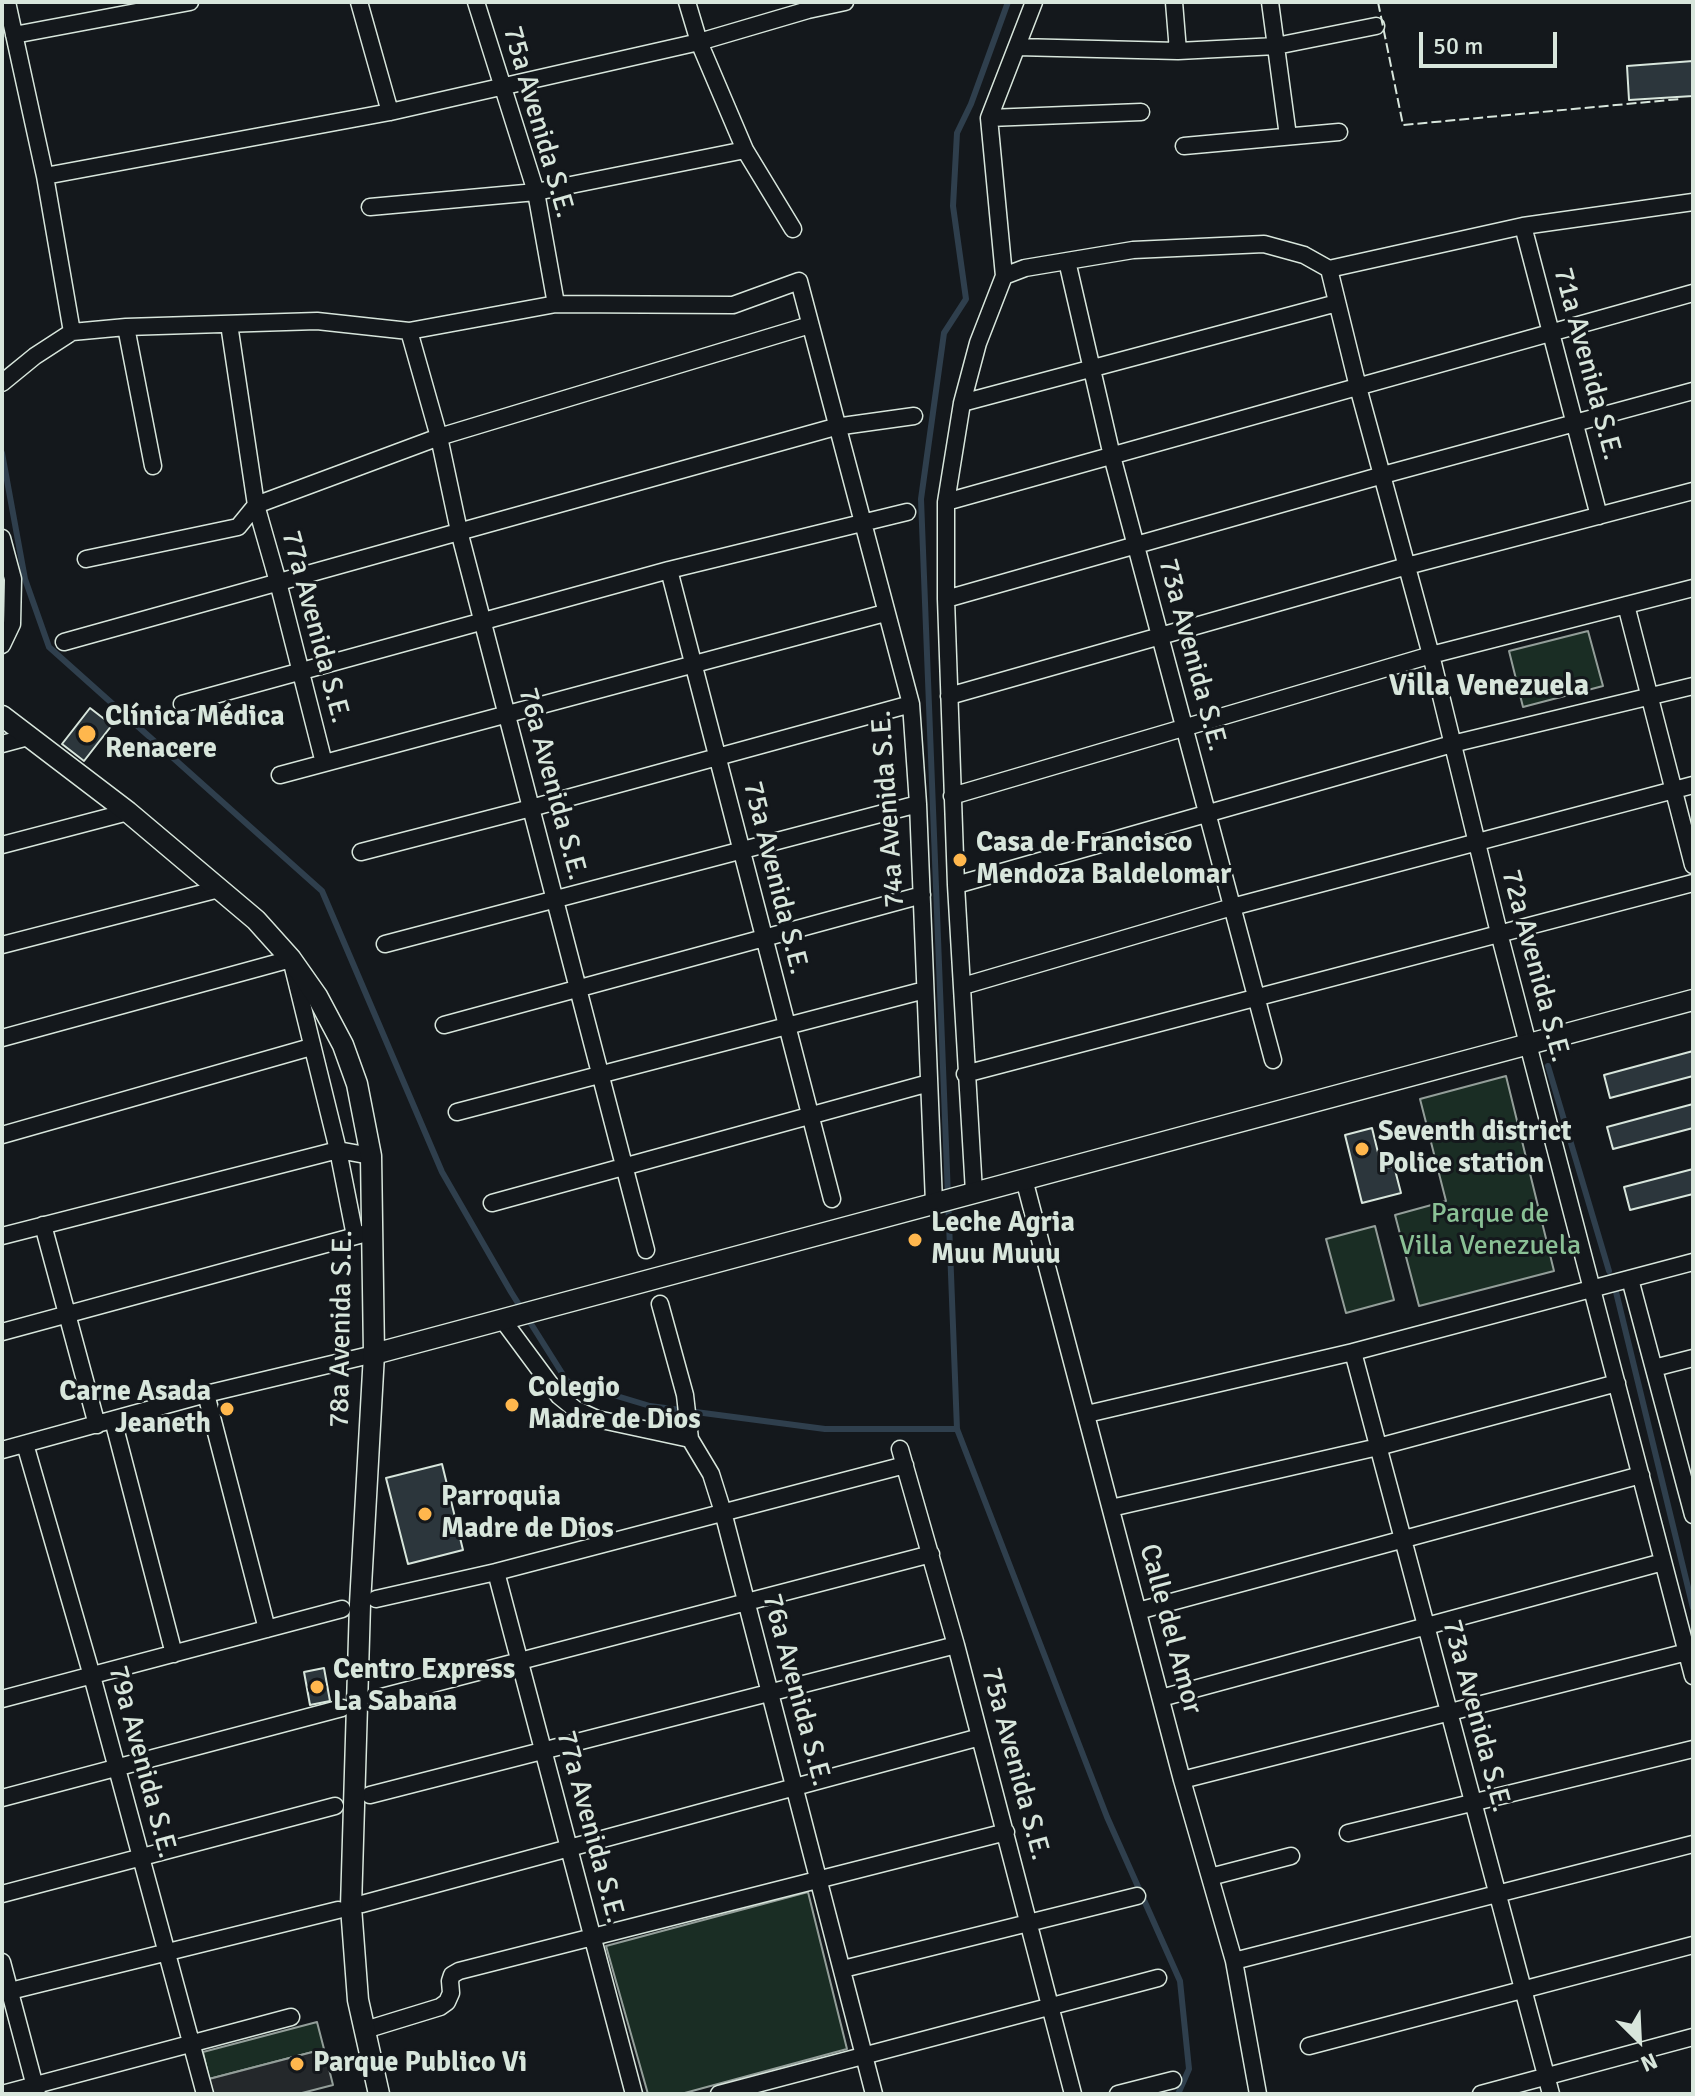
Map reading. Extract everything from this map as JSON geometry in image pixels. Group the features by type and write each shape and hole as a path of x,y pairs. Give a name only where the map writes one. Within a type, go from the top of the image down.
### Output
{"street":[{"path":"7,2 45,176 72,332"},
{"path":"14,35 190,2"},
{"path":"359,2 390,112"},
{"name":"75a Avenida S.E.","path":"476,2 536,192 556,304"},
{"path":"687,2 699,42 745,150 793,229"},
{"path":"45,176 390,112 699,42 806,6 845,2"},
{"path":"974,1192 965,1074 952,796 946,502 962,403 978,343 1004,276 989,118 1034,2"},
{"path":"1174,2 1178,51"},
{"path":"1270,2 1288,136"},
{"path":"1017,47 1178,51 1276,46 1376,26"},
{"path":"989,118 1141,112"},
{"path":"1184,146 1339,132"},
{"path":"370,207 536,192 745,150"},
{"path":"1004,276 1025,268 1133,250 1264,244 1304,255 1329,269 1523,226 1693,202"},
{"name":"71a Avenida S.E.","path":"1523,226 1599,516"},
{"name":"73a Avenida S.E.","path":"1067,261 1112,456 1273,1060"},
{"name":"72a Avenida S.E.","path":"1329,269 1693,1676"},
{"name":"74a Avenida S.E.","path":"556,304 733,305 799,281 835,427 911,704 934,1203"},
{"path":"946,502 1693,293"},
{"path":"962,403 1337,303"},
{"path":"2,383 72,332 126,327 317,321 409,331 556,304"},
{"name":"77a Avenida S.E.","path":"229,324 256,505 324,763"},
{"path":"86,559 238,527 256,505 439,437 810,325"},
{"path":"126,327 153,466"},
{"name":"76a Avenida S.E.","path":"409,331 439,437 459,531 646,1250"},
{"path":"946,599 1693,391"},
{"path":"64,642 835,427 914,416"},
{"path":"949,696 1407,566 1693,491"},
{"path":"182,704 669,570 907,512"},
{"path":"2,538 13,579 12,624 2,645"},
{"name":"75a Avenida S.E.","path":"669,570 832,1199"},
{"path":"952,796 1431,655 1693,588"},
{"path":"1626,605 1693,865"},
{"path":"280,775 885,613"},
{"path":"956,885 1452,744 1693,686"},
{"path":"361,852 911,704"},
{"name":"78a Avenida S.E.","path":"2,716 128,812 256,920 291,959 317,996 343,1045 357,1084 371,1156 364,1234 374,1354 360,1604 351,1907 353,1956 379,2094"},
{"path":"2,744 28,737"},
{"path":"963,986 1232,907 1693,785"},
{"path":"385,944 918,804"},
{"path":"2,845 128,812"},
{"path":"965,1074 1693,883"},
{"path":"2,945 219,889"},
{"path":"444,1025 922,895"},
{"path":"2,1038 291,959 338,1150 364,1234 2,1332"},
{"path":"457,1112 925,990"},
{"path":"2,1450 206,1394 374,1354 1693,1000"},
{"path":"2,1135 311,1047"},
{"path":"492,1203 929,1083"},
{"path":"2,1236 338,1150 371,1156"},
{"name":"Calle del Amor","path":"1024,1179 1182,1780 1234,1961 1258,2094"},
{"path":"43,1225 67,1314 105,1423 174,1654"},
{"path":"1087,1414 1353,1352 1693,1262"},
{"path":"1630,1279 1654,1368 1685,1456 1693,1515"},
{"name":"76a Avenida S.E.","path":"660,1304 685,1395 690,1439 711,1474 723,1512 874,2094"},
{"path":"509,1317 559,1396 575,1409 597,1419 690,1439"},
{"name":"73a Avenida S.E.","path":"1353,1352 1551,2094"},
{"path":"1654,1368 1693,1358"},
{"path":"1111,1508 1378,1447 1617,1383"},
{"path":"206,1394 267,1629"},
{"name":"79a Avenida S.E.","path":"25,1444 92,1676 205,2094"},
{"name":"75a Avenida S.E.","path":"723,1512 902,1457 956,1645 1073,2094"},
{"path":"1138,1611 1641,1475"},
{"path":"376,1599 496,1572 723,1512"},
{"path":"374,1699 931,1554"},
{"path":"1161,1698 1663,1562"},
{"name":"77a Avenida S.E.","path":"496,1572 634,2094"},
{"path":"2,1699 342,1609"},
{"path":"370,1795 956,1645"},
{"path":"1182,1780 1687,1652"},
{"path":"2,1798 342,1708"},
{"path":"362,1904 980,1737"},
{"path":"1348,1833 1693,1749"},
{"path":"2,1894 335,1806"},
{"path":"365,2030 440,2007 447,2002 451,1993 452,1975 459,1971 1006,1832"},
{"path":"1234,1961 1693,1844"},
{"path":"1210,1877 1291,1856"},
{"path":"843,1969 1137,1896"},
{"path":"6,1992 338,1910"},
{"path":"1309,2046 1693,1945"},
{"path":"2,1962 6,1992 36,2090"},
{"path":"719,2094 1158,1978"},
{"path":"2,2094 36,2090 191,2043 291,2017"},
{"path":"1481,2094 1693,2037"},
{"path":"1118,2094 1173,2080"}],"green space":[{"path":"1588,631 1603,686 1523,707 1509,651"},
{"name":"Parque de Villa Venezuela","path":"1506,1076 1554,1271 1419,1306 1395,1215 1446,1201 1420,1099"},
{"path":"1375,1226 1394,1300 1346,1313 1326,1239"},
{"path":"808,1892 847,2049 681,2094 648,2094 606,1946"},
{"path":"317,2022 324,2049 209,2079 203,2052"}],"shaded area":[{"name":"Parque Publico Vi","path":"324,2049 333,2085 298,2094 213,2094 209,2079"}],"building":[{"path":"1693,61 1693,96 1629,100 1627,66"},
{"name":"Clínica Médica Renacere","path":"90,708 112,725 84,761 62,744"},
{"path":"1693,1051 1693,1076 1610,1098 1604,1075"},
{"path":"1693,1104 1693,1128 1613,1149 1607,1127"},
{"path":"1372,1128 1382,1169 1394,1166 1401,1193 1362,1203 1345,1135"},
{"path":"1693,1169 1693,1194 1630,1210 1624,1187"},
{"name":"Parroquia Madre de Dios","path":"442,1464 463,1550 408,1564 386,1478"},
{"name":"Centro Express La Sabana","path":"324,1668 330,1701 310,1705 304,1672"}],"waterway":[{"path":"1008,2 971,104 957,133 953,206 966,299 944,333 921,499 957,1429 1107,1817 1180,1981 1189,2069 1178,2094"},
{"path":"2,453 25,579 49,647 322,891 442,1172 567,1381 650,1406 825,1429 957,1429"},
{"path":"1548,1066 1609,1271"},
{"path":"1616,1292 1693,1608"}],"fence":[{"path":"1378,2 1403,125 1680,99"}],"place":[{"name":"Clínica Médica Renacere","path":"87,734"},
{"name":"Casa de Francisco Mendoza Baldelomar","path":"960,860"},
{"name":"Seventh district Police station","path":"1362,1149"},
{"name":"Leche Agria Muu Muuu","path":"915,1240"},
{"name":"Colegio Madre de Dios","path":"512,1405"},
{"name":"Carne Asada Jeaneth","path":"227,1409"},
{"name":"Parroquia Madre de Dios","path":"425,1514"},
{"name":"Centro Express La Sabana","path":"317,1687"},
{"name":"Parque Publico Vi","path":"297,2064"}],"district":[{"name":"Villa Venezuela","path":"1489,687"}]}
